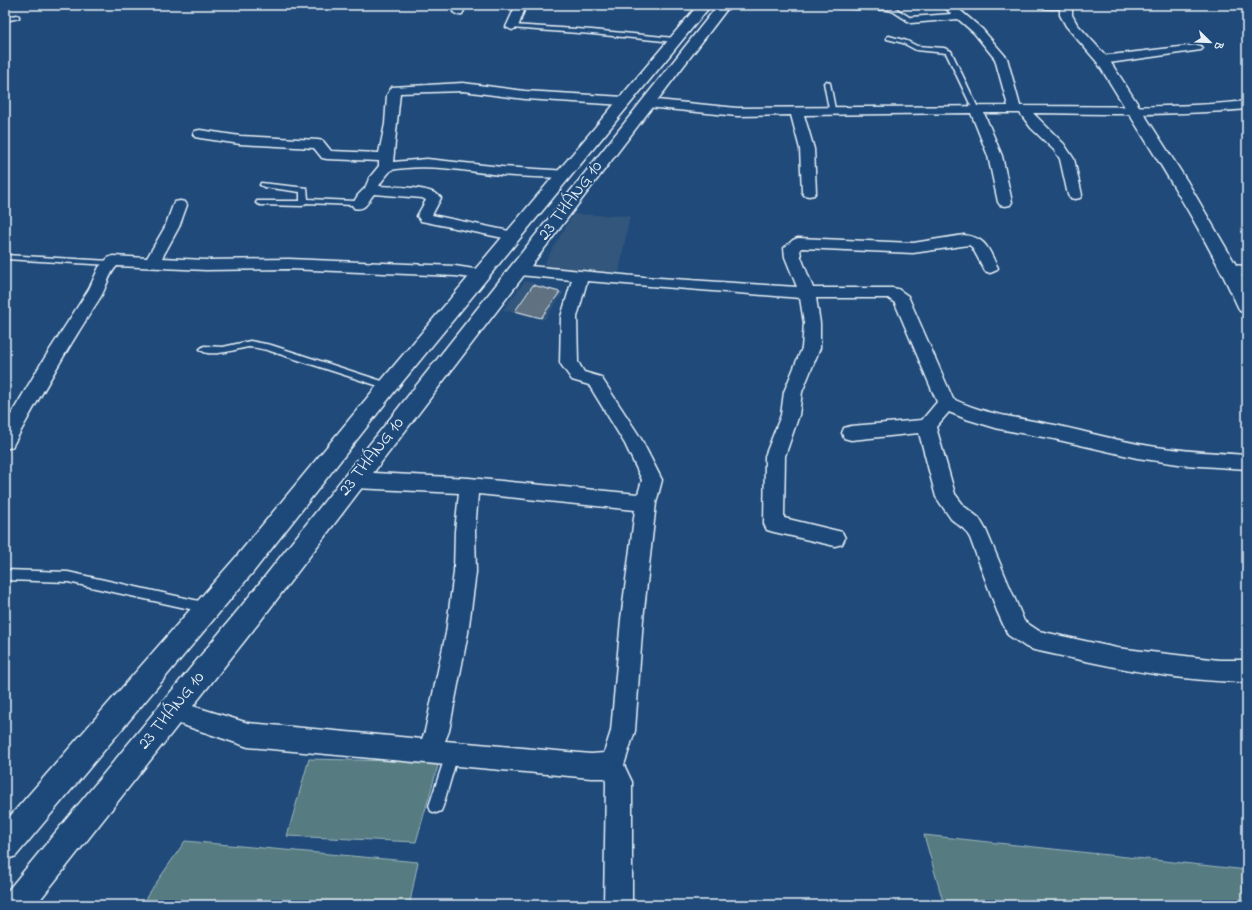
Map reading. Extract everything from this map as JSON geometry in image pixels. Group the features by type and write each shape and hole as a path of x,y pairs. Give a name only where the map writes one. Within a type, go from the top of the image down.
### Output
{"main road":[{"name":"23 THÁNG 10","path":"5,845 246,564 388,386 674,40 705,5"},
{"name":"23 THÁNG 10","path":"16,905 173,711 355,480 724,5"},
{"path":"1066,5 1066,15 1072,26 1102,60 1179,181 1230,270 1247,305"},
{"path":"624,101 647,103"},
{"path":"358,423 390,434"}],"street":[{"path":"512,27 521,5"},
{"path":"1043,5 1060,5"},
{"path":"949,6 963,11 1002,58 1013,104 1059,146 1066,158 1075,195"},
{"path":"911,20 963,11"},
{"path":"1102,60 1197,48"},
{"path":"359,205 363,198 371,190 386,162 393,95 396,90 463,87 525,95 624,101"},
{"path":"647,103 737,112 797,112 832,110 1134,111 1209,109 1247,105"},
{"path":"976,110 996,156 1005,202"},
{"path":"797,112 807,149 809,192"},
{"path":"200,134 240,140 318,144 327,155 403,164 442,163 492,170 564,174"},
{"path":"371,190 424,194 434,198 424,216 426,218 512,236"},
{"path":"152,263 172,227 180,205"},
{"path":"835,538 774,524 775,456 790,415 794,392 811,348 812,323 807,293 793,257 792,248 798,243 913,248 964,240 973,241 978,246 990,268"},
{"path":"5,442 46,368 98,289 110,263 122,261 206,265 288,264 455,271 481,274"},
{"path":"519,270 807,293 892,293 902,300 946,403 974,416 1005,424 1130,449 1164,455 1247,462"},
{"path":"1230,270 1247,271"},
{"path":"581,276 569,317 569,364 578,376 595,381 633,442 652,480 646,503 632,619 623,731 612,764 618,782 618,905"},
{"path":"851,432 927,426 946,403"},
{"path":"927,426 934,457 946,497 958,513 972,524 979,536 1016,628 1034,640 1117,658 1219,671 1247,671"},
{"path":"355,480 470,486 646,503"},
{"path":"429,752 437,731 457,633 465,572 464,531 470,486"},
{"path":"173,711 248,735 592,766 612,764"}],"lane":[{"path":"835,6 892,7 898,10 903,18 911,20"},
{"path":"5,18 17,17"},
{"path":"512,27 592,32 674,40"},
{"path":"889,38 905,42 916,48 944,50 949,52 976,110"},
{"path":"827,83 832,110"},
{"path":"264,185 304,190 304,201"},
{"path":"260,204 302,204 304,201 354,203 359,205"},
{"path":"5,257 110,263"},
{"path":"204,349 223,350 250,344 268,347 388,386"},
{"path":"5,575 68,577 208,608"},
{"path":"436,806 452,754"}],"shaded area":[{"path":"573,214 630,216 619,273 542,267"},
{"path":"525,281 564,292 544,320 503,310"}],"green space":[{"path":"309,759 439,762 416,842 287,836"},
{"path":"924,835 1247,870 1247,905 944,905"},
{"path":"185,841 418,862 410,902 428,905 141,905"}],"building":[{"path":"533,285 560,292 541,318 515,311"}]}
